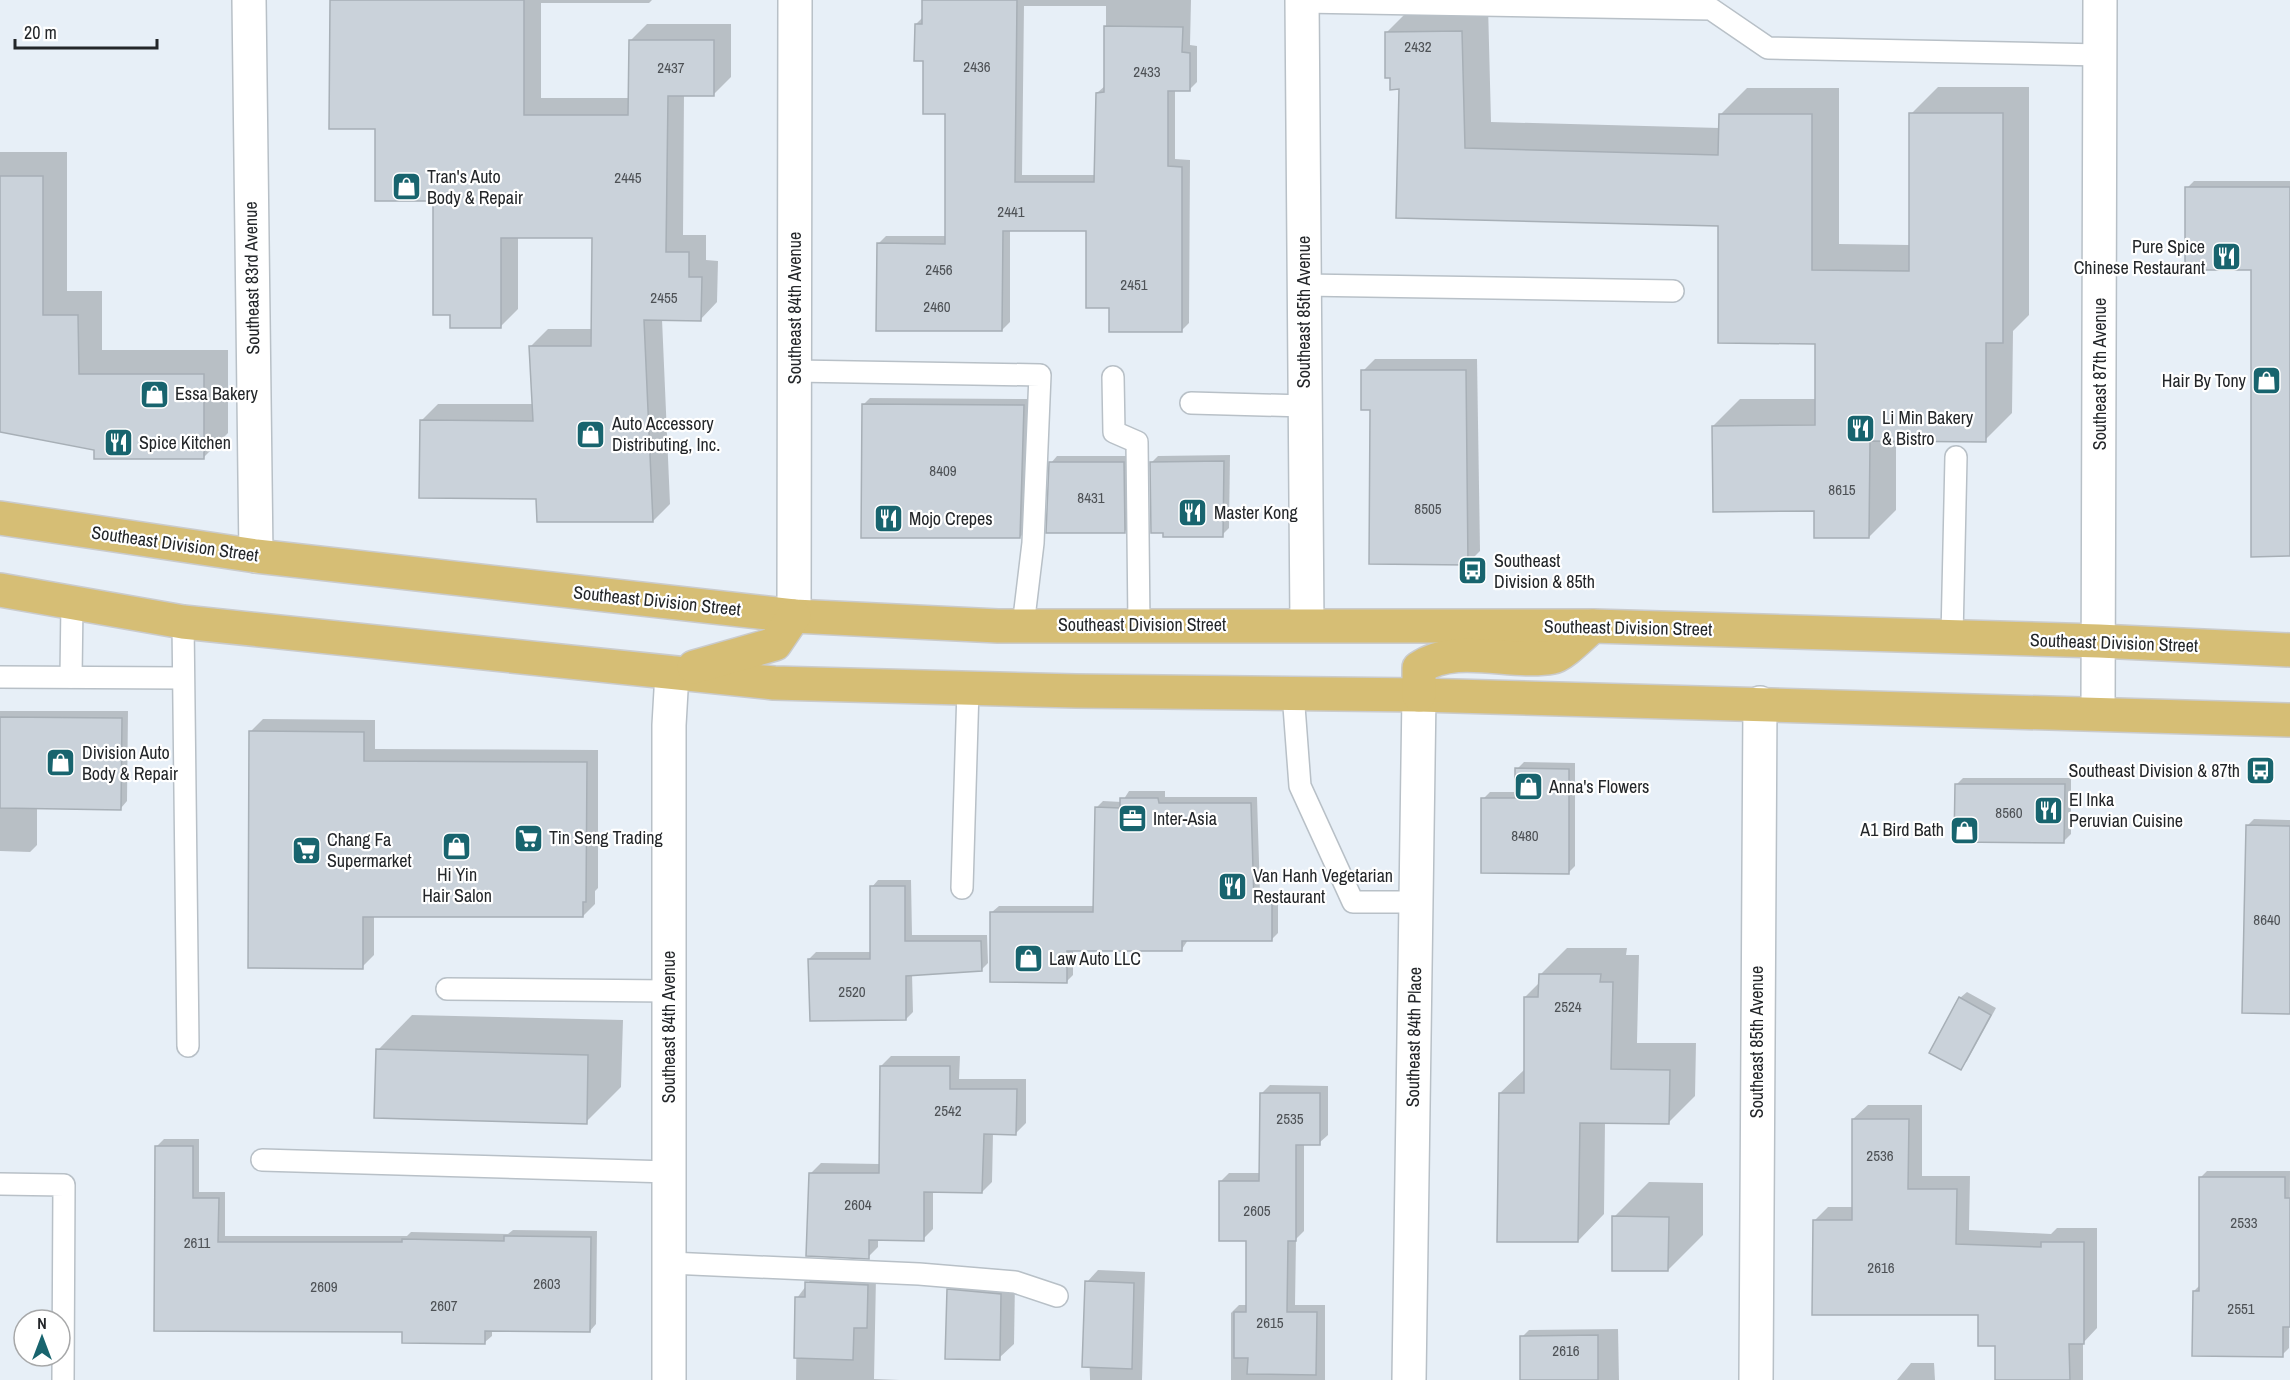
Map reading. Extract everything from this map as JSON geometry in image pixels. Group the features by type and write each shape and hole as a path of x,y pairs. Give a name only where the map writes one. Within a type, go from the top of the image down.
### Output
{"main road":[{"name":"Southeast Division Street","path":"0,518 256,556 794,616 1023,626 1593,626 2099,641 2290,650"},
{"path":"0,590 183,622 774,683 968,689 1419,694 2290,720"},
{"path":"672,673 775,644 794,616"},
{"path":"1419,694 1419,668 1430,660 1454,657 1555,657 1593,626"}],"street":[{"name":"Southeast 83rd Avenue","path":"249,0 256,556"},
{"name":"Southeast 84th Avenue","path":"794,616 795,0"},
{"name":"Southeast 87th Avenue","path":"2098,713 2100,0"},
{"name":"Southeast 85th Avenue","path":"1302,1 1307,625"},
{"name":"Southeast 84th Avenue","path":"669,1380 669,725 672,673"},
{"name":"Southeast 84th Place","path":"1409,1380 1419,694"},
{"name":"Southeast 85th Avenue","path":"1756,1380 1760,703"}],"lane":[{"path":"1302,1 1711,9 1768,48 2100,56"},
{"path":"1304,285 1673,291"},
{"path":"795,371 1040,375 1033,543 1023,626"},
{"path":"1113,377 1114,432 1137,442 1139,625"},
{"path":"1191,403 1305,406"},
{"path":"1952,638 1956,458"},
{"path":"70,677 72,603"},
{"path":"183,622 188,1046"},
{"path":"0,677 183,678"},
{"path":"962,888 968,689"},
{"path":"1293,693 1300,786 1353,902 1416,902"},
{"path":"447,989 669,991"},
{"path":"262,1160 669,1172"},
{"path":"0,1184 64,1185 63,1380"},
{"path":"670,1263 919,1274 1015,1282 1057,1296"}],"building":[{"path":"330,0 524,0 524,115 628,115 629,40 714,40 714,96 668,96 666,252 689,252 689,277 702,277 701,321 644,320 653,522 537,522 536,499 419,498 420,420 533,421 529,346 591,346 592,238 501,238 501,328 450,328 450,315 433,315 433,201 375,201 375,129 329,129"},
{"path":"922,0 1017,0 1015,182 1094,182 1096,93 1104,92 1104,26 1183,27 1182,52 1190,53 1190,91 1168,91 1168,166 1182,167 1182,332 1109,332 1109,308 1086,308 1086,231 1003,231 1002,331 876,331 877,243 945,244 945,114 923,114 923,61 914,61 915,24 922,24"},
{"path":"1462,31 1465,148 1718,155 1719,114 1812,114 1812,270 1909,271 1909,113 2003,113 2003,343 1986,343 1986,442 1870,441 1869,538 1814,538 1814,511 1713,512 1712,426 1815,425 1815,344 1718,343 1718,226 1396,218 1399,89 1390,90 1390,78 1385,78 1385,32"},
{"path":"0,176 43,176 43,315 78,315 79,374 204,374 204,459 94,459 94,450 0,432"},
{"path":"2185,187 2290,187 2290,556 2251,557 2251,270 2185,270"},
{"path":"1361,370 1466,370 1468,565 1369,564 1370,410 1361,410"},
{"path":"862,404 1024,405 1020,538 861,538"},
{"name":"Master Kong","path":"1224,461 1223,537 1163,537 1163,533 1151,533 1150,462"},
{"path":"1049,462 1124,462 1125,533 1046,533"},
{"name":"Division Auto Body & Repair","path":"0,717 122,718 121,810 0,808"},
{"path":"249,731 364,732 364,761 587,762 586,902 583,902 583,917 363,917 363,969 248,968"},
{"path":"1515,768 1569,769 1569,874 1481,873 1481,798 1515,798"},
{"path":"1955,784 2065,784 2064,843 1954,842"},
{"path":"1120,798 1158,798 1159,803 1251,803 1254,901 1272,901 1272,941 1182,941 1182,951 1067,951 1067,983 990,982 990,912 1093,912 1095,807 1120,808"},
{"path":"2246,825 2290,826 2290,1014 2242,1013"},
{"path":"870,886 905,886 905,941 981,941 982,971 906,976 906,1020 810,1021 808,959 870,959"},
{"path":"1539,974 1601,974 1600,982 1613,982 1611,1069 1670,1070 1669,1124 1580,1123 1578,1242 1497,1242 1499,1093 1524,1093 1524,997 1538,997"},
{"path":"1959,997 1991,1015 1961,1070 1929,1053"},
{"path":"376,1049 588,1055 587,1124 374,1118"},
{"path":"880,1066 950,1066 950,1089 1017,1089 1016,1135 984,1134 982,1193 924,1192 924,1241 869,1240 869,1259 806,1256 809,1173 879,1173"},
{"path":"1260,1093 1320,1093 1320,1145 1296,1145 1296,1241 1288,1241 1287,1312 1317,1312 1316,1375 1247,1374 1248,1358 1234,1358 1234,1312 1246,1312 1246,1241 1219,1241 1219,1181 1259,1181"},
{"path":"1852,1119 1909,1119 1908,1189 1957,1189 1956,1244 2041,1247 2041,1242 2084,1242 2084,1344 2069,1344 2070,1380 1995,1380 1995,1346 1978,1346 1978,1315 1812,1315 1813,1220 1852,1220"},
{"path":"155,1146 193,1146 193,1198 219,1198 218,1242 402,1242 402,1239 504,1241 504,1236 591,1237 590,1332 485,1331 485,1344 402,1343 402,1332 154,1331"},
{"path":"2199,1177 2285,1177 2285,1198 2290,1198 2290,1327 2283,1327 2283,1357 2192,1356 2193,1291 2199,1291"},
{"path":"1612,1216 1669,1217 1668,1271 1612,1271"},
{"path":"1085,1281 1134,1283 1132,1369 1082,1367"},
{"path":"805,1282 868,1285 867,1328 854,1328 853,1360 794,1358 795,1297 805,1297"},
{"path":"947,1289 1001,1294 1000,1360 945,1359"},
{"path":"1598,1335 1598,1380 1520,1380 1520,1336"}],"place":[{"name":"Tran's Auto Body & Repair","path":"406,187"},
{"name":"Pure Spice Chinese Restaurant","path":"2226,257"},
{"name":"Hair By Tony","path":"2267,381"},
{"name":"Essa Bakery","path":"154,394"},
{"name":"Li Min Bakery & Bistro","path":"1861,428"},
{"name":"Auto Accessory Distributing, Inc.","path":"591,434"},
{"name":"Spice Kitchen","path":"118,443"},
{"name":"Master Kong","path":"1193,513"},
{"name":"Mojo Crepes","path":"888,519"},
{"name":"Southeast Division & 85th","path":"1473,571"},
{"name":"Division Auto Body & Repair","path":"61,763"},
{"name":"Southeast Division & 87th","path":"2261,771"},
{"name":"Anna's Flowers","path":"1528,787"},
{"name":"El Inka Peruvian Cuisine","path":"2048,810"},
{"name":"Inter-Asia","path":"1132,819"},
{"name":"A1 Bird Bath","path":"1965,830"},
{"name":"Tin Seng Trading","path":"528,838"},
{"name":"Hi Yin Hair Salon","path":"457,846"},
{"name":"Chang Fa Supermarket","path":"306,850"},
{"name":"Van Hanh Vegetarian Restaurant","path":"1232,886"},
{"name":"Law Auto LLC","path":"1028,959"}]}
